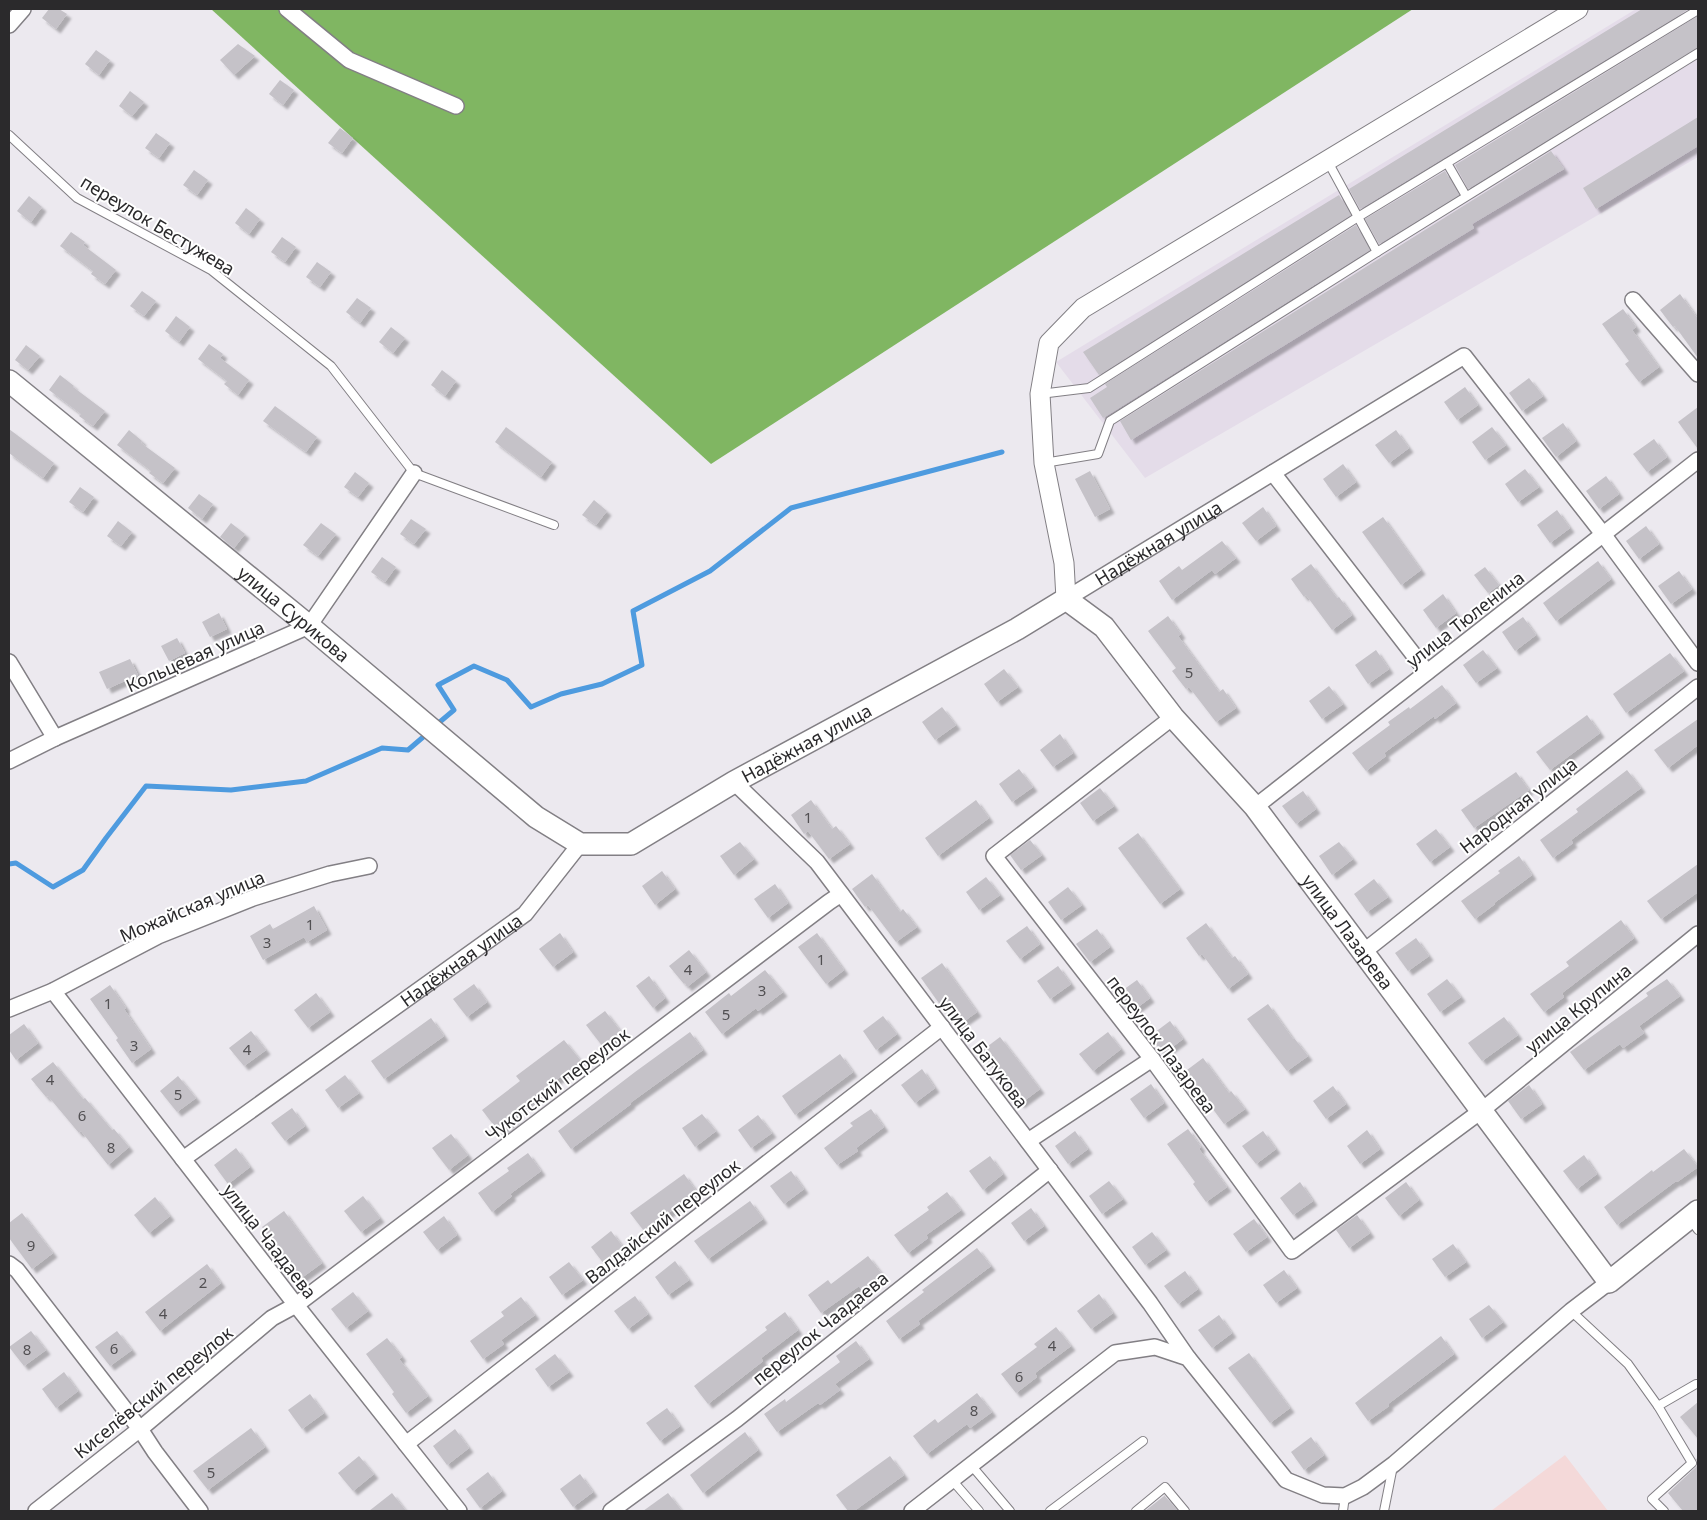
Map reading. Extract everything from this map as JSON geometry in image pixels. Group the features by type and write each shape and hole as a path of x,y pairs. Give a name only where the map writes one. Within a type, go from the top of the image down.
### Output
{"main road":[{"name":"улица Сурикова","path":"9,381 309,626 536,817 580,844"},
{"name":"улица Лазарева","path":"1066,599 1104,627 1173,717 1255,808 1609,1282"},
{"name":"Надёжная улица","path":"580,844 631,844 734,782 1017,629 1066,599"},
{"path":"1609,1282 1695,1220"}],"street":[{"path":"9,25 23,9"},
{"path":"287,9 350,60 456,106"},
{"path":"1066,599 1064,563 1044,463 1040,394 1049,343 1083,308 1578,9"},
{"path":"1633,300 1698,374"},
{"name":"Надёжная улица","path":"1066,599 1464,356 1603,534"},
{"name":"улица Тюленина","path":"1255,808 1698,460"},
{"path":"309,626 414,473"},
{"path":"1273,473 1427,672"},
{"path":"1603,534 1698,662"},
{"name":"Кольцевая улица","path":"9,760 309,626"},
{"path":"9,662 55,738"},
{"name":"Народная улица","path":"1362,953 1698,687"},
{"name":"переулок Лазарева","path":"1173,717 994,856 1152,1059 1292,1251 1480,1111"},
{"name":"улица Батукова","path":"734,782 817,862 1150,1302 1188,1358 1286,1480 1323,1495 1344,1496"},
{"name":"Надёжная улица","path":"183,1159 525,914 580,844"},
{"name":"Можайская улица","path":"9,1009 53,991 158,936 253,898 330,874 369,866"},
{"name":"Чукотский переулок","path":"296,1305 841,894"},
{"name":"улица Крупина","path":"1480,1111 1698,934"},
{"name":"улица Чаадаева","path":"53,991 296,1305 459,1511"},
{"name":"Валдайский переулок","path":"406,1444 942,1028"},
{"path":"1028,1140 1152,1059"},
{"name":"переулок Чаадаева","path":"611,1511 737,1419 1050,1170"},
{"path":"9,1264 17,1270 140,1429 200,1511"},
{"path":"1344,1496 1363,1487 1394,1464 1571,1312 1609,1282"},
{"name":"Киселёвский переулок","path":"36,1511 140,1429 272,1318 296,1305"},
{"path":"912,1511 1115,1354 1155,1347 1188,1358"}],"lane":[{"path":"1040,394 1089,388 1358,217 1698,10"},
{"path":"1044,463 1098,454 1110,421 1466,196 1698,53"},
{"name":"переулок Бестужева","path":"9,135 78,198 211,270 332,366 414,473"},
{"path":"1327,160 1377,252"},
{"path":"1447,163 1466,196"},
{"path":"414,473 554,525"},
{"path":"1571,1312 1628,1364 1658,1406 1692,1463 1652,1499 1664,1511"},
{"path":"1658,1406 1698,1384"},
{"path":"1050,1511 1143,1441"},
{"path":"1384,1511 1394,1464"},
{"path":"971,1465 1010,1511"},
{"path":"952,1480 979,1511"},
{"path":"1136,1511 1165,1487 1184,1511"},
{"path":"1343,1511 1344,1496"}],"shaded area":[{"path":"1636,9 1698,9 1698,157 1145,478 1056,362"},
{"path":"1565,1455 1608,1511 1491,1511"}],"green space":[{"path":"211,9 1413,9 711,464"}],"building":[{"path":"49,9 59,9 67,14 56,29 42,18"},
{"path":"1642,9 1689,9 1360,209 1349,189"},
{"path":"1698,16 1698,47 1468,189 1455,165"},
{"path":"238,44 255,56 234,75 220,60"},
{"path":"96,50 110,60 99,75 85,64"},
{"path":"280,80 294,90 283,105 269,94"},
{"path":"130,91 144,102 132,116 119,106"},
{"path":"1698,117 1698,146 1596,209 1583,188"},
{"path":"340,128 353,138 342,153 328,143"},
{"path":"156,133 170,143 159,158 145,148"},
{"path":"1551,151 1564,169 1472,224 1474,228 1131,440 1120,421"},
{"path":"194,170 208,180 197,195 183,185"},
{"path":"1445,171 1459,195 1379,244 1365,219"},
{"path":"1339,195 1351,215 1099,375 1083,352"},
{"path":"29,196 42,207 31,222 17,211"},
{"path":"246,208 260,219 249,234 235,223"},
{"path":"1356,225 1370,250 1103,418 1090,398 1107,387 1105,384"},
{"path":"71,232 85,242 83,245 116,270 105,284 91,274 93,271 60,246"},
{"path":"282,237 296,247 285,262 271,252"},
{"path":"317,262 331,272 320,287 306,277"},
{"path":"142,291 156,301 144,316 130,306"},
{"path":"1680,294 1698,319 1698,358 1675,326 1673,327 1660,310"},
{"path":"357,298 371,308 360,323 346,312"},
{"path":"1623,309 1636,327 1632,330 1659,367 1639,382 1625,364 1629,361 1602,324"},
{"path":"176,316 190,327 179,342 165,331"},
{"path":"391,327 405,338 393,353 379,342"},
{"path":"209,344 223,354 220,358 249,380 238,395 224,384 227,381 198,359"},
{"path":"26,345 40,356 28,370 15,360"},
{"path":"442,370 456,381 445,396 431,385"},
{"path":"60,375 105,411 93,426 79,416 81,414 49,390"},
{"path":"1529,378 1543,396 1522,411 1509,393"},
{"path":"1465,387 1478,405 1457,420 1444,402"},
{"path":"275,406 317,437 306,452 263,421"},
{"path":"1698,407 1698,449 1678,422"},
{"path":"1563,423 1576,441 1556,457 1542,438"},
{"path":"506,427 552,462 541,477 495,442"},
{"path":"1492,427 1506,445 1485,460 1472,442"},
{"path":"9,429 54,463 43,478 9,453"},
{"path":"129,430 142,441 141,443 175,468 163,483 149,473 151,471 117,445"},
{"path":"1396,430 1409,448 1389,463 1375,445"},
{"path":"1654,439 1667,457 1647,472 1633,454"},
{"path":"1343,464 1356,482 1336,497 1323,479"},
{"path":"1525,469 1539,487 1518,502 1505,484"},
{"path":"1090,471 1110,509 1095,517 1075,479"},
{"path":"355,472 369,483 358,497 344,487"},
{"path":"1606,476 1619,494 1599,509 1586,491"},
{"path":"80,487 94,497 83,512 69,502"},
{"path":"199,494 213,504 202,519 188,508"},
{"path":"594,500 607,511 596,525 582,515"},
{"path":"1263,507 1276,526 1256,541 1242,523"},
{"path":"1557,510 1570,528 1550,543 1537,525"},
{"path":"1383,517 1421,570 1401,585 1362,532"},
{"path":"411,519 426,529 414,544 400,534"},
{"path":"118,521 132,532 121,546 107,536"},
{"path":"231,523 245,534 234,548 220,537"},
{"path":"321,523 336,534 318,556 303,545"},
{"path":"1646,526 1659,544 1639,559 1626,541"},
{"path":"1222,541 1236,558 1215,574 1212,570 1172,600 1159,581 1179,566 1182,570"},
{"path":"382,557 396,567 385,582 371,572"},
{"path":"1598,561 1611,579 1556,621 1543,603"},
{"path":"1311,564 1352,615 1332,630 1306,595 1304,597 1291,579"},
{"path":"1485,567 1499,585 1488,593 1474,575"},
{"path":"1679,571 1692,589 1671,604 1658,586"},
{"path":"1443,594 1456,613 1436,628 1423,610"},
{"path":"219,613 227,629 210,637 202,622"},
{"path":"1168,616 1181,634 1178,636 1219,692 1223,689 1236,708 1216,722 1189,687 1186,689 1172,671 1176,668 1148,631"},
{"path":"1523,617 1536,635 1515,651 1502,632"},
{"path":"177,638 185,653 169,661 161,646"},
{"path":"1376,650 1389,669 1368,684 1355,665"},
{"path":"1483,650 1497,668 1476,683 1463,665"},
{"path":"1670,653 1684,671 1626,713 1613,694"},
{"path":"130,659 138,675 107,689 99,672"},
{"path":"1004,669 1018,687 997,702 984,684"},
{"path":"1442,685 1456,703 1435,719 1434,716 1384,753 1386,756 1366,771 1352,753 1390,725 1388,722 1409,707 1410,709"},
{"path":"1329,686 1343,704 1322,719 1309,701"},
{"path":"942,707 956,725 935,740 922,722"},
{"path":"1587,715 1600,733 1550,770 1536,752"},
{"path":"1698,719 1698,745 1668,768 1654,750"},
{"path":"1060,734 1073,753 1053,767 1040,750"},
{"path":"1019,769 1033,787 1012,802 999,784"},
{"path":"1627,770 1641,788 1571,840 1573,843 1553,858 1540,840 1578,812 1576,809"},
{"path":"1516,772 1529,790 1474,828 1461,810"},
{"path":"1100,788 1114,806 1093,821 1080,803"},
{"path":"1303,791 1316,809 1296,824 1282,806"},
{"path":"811,800 832,829 836,826 850,844 829,859 808,831 804,834 791,815"},
{"path":"976,800 989,818 938,856 925,838"},
{"path":"1436,829 1450,847 1430,862 1416,844"},
{"path":"1138,833 1180,889 1160,904 1118,848"},
{"path":"1030,840 1042,855 1021,870 1010,855"},
{"path":"740,842 754,859 734,875 720,856"},
{"path":"1339,842 1353,859 1332,875 1319,856"},
{"path":"1519,856 1532,875 1475,919 1461,901 1500,873 1498,871"},
{"path":"1698,864 1698,892 1661,919 1647,901"},
{"path":"662,871 675,889 655,905 642,886"},
{"path":"872,874 900,912 903,909 917,927 896,942 868,905 865,907 852,889"},
{"path":"986,877 1000,895 979,910 966,892"},
{"path":"1374,879 1388,897 1367,912 1354,894"},
{"path":"775,884 788,903 768,918 754,899"},
{"path":"1068,887 1082,905 1061,920 1048,902"},
{"path":"314,906 327,930 307,942 304,937 263,960 250,936 270,924 273,929"},
{"path":"1621,920 1634,938 1562,993 1564,997 1544,1012 1530,994 1569,966 1566,962"},
{"path":"1206,923 1232,958 1235,956 1248,974 1228,989 1202,954 1199,956 1186,938"},
{"path":"1027,926 1040,944 1020,959 1006,941"},
{"path":"1097,929 1110,947 1090,962 1076,944"},
{"path":"560,933 573,952 553,967 539,949"},
{"path":"817,933 844,970 826,984 798,947"},
{"path":"1416,938 1429,956 1408,971 1395,953"},
{"path":"689,950 706,972 687,987 669,966"},
{"path":"942,963 977,1012 956,1027 921,978"},
{"path":"1058,966 1071,984 1050,999 1037,981"},
{"path":"765,970 783,992 758,1011 756,1008 722,1034 705,1012 729,993 731,996"},
{"path":"649,976 665,998 653,1008 636,986"},
{"path":"1447,979 1461,997 1440,1012 1427,994"},
{"path":"1667,979 1680,996 1639,1026 1644,1033 1623,1048 1620,1044 1584,1070 1570,1052 1648,996 1646,993"},
{"path":"1137,980 1150,998 1130,1013 1116,995"},
{"path":"474,984 487,1002 467,1017 453,999"},
{"path":"110,985 151,1049 132,1063 116,1040 118,1038 90,999"},
{"path":"316,993 330,1012 308,1028 294,1010"},
{"path":"1268,1004 1293,1039 1308,1056 1287,1071 1247,1019"},
{"path":"605,1011 622,1033 603,1047 586,1025"},
{"path":"883,1016 897,1034 876,1050 863,1031"},
{"path":"1504,1017 1518,1035 1482,1061 1468,1043"},
{"path":"431,1018 444,1036 384,1079 371,1061"},
{"path":"1170,1021 1183,1039 1163,1054 1150,1036"},
{"path":"24,1024 38,1043 16,1060 9,1050 9,1035"},
{"path":"251,1031 266,1050 244,1066 229,1048"},
{"path":"690,1032 703,1050 571,1149 558,1131"},
{"path":"1108,1032 1121,1049 1093,1071 1079,1054"},
{"path":"1000,1037 1040,1089 1020,1104 980,1052"},
{"path":"564,1040 581,1061 514,1113 517,1117 499,1132 482,1110 520,1081 516,1076"},
{"path":"840,1054 853,1072 795,1115 782,1096"},
{"path":"1203,1058 1229,1093 1231,1091 1245,1109 1224,1124 1198,1089 1196,1091 1183,1073"},
{"path":"53,1062 83,1099 85,1098 129,1147 108,1165 81,1131 79,1133 31,1079"},
{"path":"922,1069 935,1088 915,1103 901,1085"},
{"path":"345,1075 359,1093 338,1108 325,1090"},
{"path":"178,1076 196,1098 177,1112 160,1091"},
{"path":"1151,1084 1164,1103 1144,1118 1130,1099"},
{"path":"1529,1085 1542,1104 1521,1119 1508,1101"},
{"path":"1333,1086 1346,1104 1326,1119 1313,1101"},
{"path":"292,1108 305,1126 285,1141 271,1123"},
{"path":"871,1109 884,1127 856,1148 858,1151 837,1165 824,1148 853,1126 850,1123"},
{"path":"702,1114 716,1131 695,1147 682,1128"},
{"path":"758,1115 772,1133 751,1148 738,1130"},
{"path":"1188,1129 1201,1147 1199,1149 1227,1187 1206,1202 1193,1184 1195,1182 1167,1144"},
{"path":"1367,1130 1380,1149 1360,1164 1347,1146"},
{"path":"1075,1131 1088,1149 1068,1164 1055,1146"},
{"path":"1263,1131 1276,1149 1256,1164 1242,1146"},
{"path":"451,1134 468,1155 449,1170 432,1148"},
{"path":"236,1148 250,1167 228,1184 214,1165"},
{"path":"1684,1149 1698,1167 1617,1225 1604,1207 1652,1170 1653,1172"},
{"path":"528,1153 541,1171 510,1194 512,1196 492,1212 478,1193 509,1171 507,1168"},
{"path":"1584,1155 1597,1174 1577,1189 1563,1171"},
{"path":"990,1156 1003,1174 983,1190 969,1171"},
{"path":"791,1171 804,1189 784,1204 770,1186"},
{"path":"684,1174 697,1192 644,1231 630,1213"},
{"path":"1109,1181 1123,1199 1102,1214 1089,1196"},
{"path":"1300,1182 1313,1201 1293,1215 1280,1198"},
{"path":"1406,1182 1419,1200 1399,1216 1385,1198"},
{"path":"947,1192 961,1210 926,1235 928,1238 908,1253 894,1235 929,1210 927,1207"},
{"path":"363,1196 380,1218 361,1232 344,1211"},
{"path":"155,1197 170,1216 149,1233 134,1215"},
{"path":"750,1201 763,1219 708,1259 694,1241"},
{"path":"1031,1208 1044,1226 1024,1241 1011,1223"},
{"path":"284,1211 322,1263 300,1279 262,1227"},
{"path":"22,1213 53,1253 32,1269 9,1238 9,1223"},
{"path":"1357,1215 1370,1233 1349,1248 1336,1230"},
{"path":"444,1216 457,1235 437,1250 423,1232"},
{"path":"1254,1219 1267,1237 1246,1252 1233,1234"},
{"path":"611,1231 625,1250 604,1264 591,1247"},
{"path":"1152,1232 1166,1250 1145,1265 1132,1247"},
{"path":"1453,1244 1466,1262 1445,1277 1432,1259"},
{"path":"977,1248 991,1266 918,1321 920,1324 899,1339 886,1321 924,1292 922,1290"},
{"path":"868,1256 882,1274 861,1289 859,1286 821,1313 808,1295 828,1280 831,1284"},
{"path":"675,1261 689,1280 668,1295 655,1277"},
{"path":"569,1262 583,1280 562,1295 549,1277"},
{"path":"207,1264 221,1283 160,1331 145,1312"},
{"path":"1284,1270 1297,1288 1276,1303 1263,1285"},
{"path":"1185,1271 1198,1289 1178,1304 1164,1286"},
{"path":"353,1292 368,1311 346,1328 331,1309"},
{"path":"1099,1294 1113,1313 1091,1329 1077,1311"},
{"path":"635,1296 648,1314 628,1329 614,1311"},
{"path":"521,1297 535,1315 501,1340 504,1344 483,1359 470,1341 504,1316 501,1312"},
{"path":"1489,1305 1503,1322 1482,1338 1469,1319"},
{"path":"785,1312 798,1330 761,1358 763,1361 708,1404 694,1386 767,1330 765,1327"},
{"path":"1219,1315 1232,1333 1212,1348 1198,1330"},
{"path":"1056,1327 1071,1346 1035,1373 1037,1377 1016,1393 1001,1374 1037,1347 1034,1344"},
{"path":"31,1331 46,1350 24,1366 9,1347"},
{"path":"117,1331 132,1350 110,1366 95,1347"},
{"path":"1441,1336 1454,1354 1368,1421 1355,1403"},
{"path":"387,1338 402,1357 399,1359 428,1396 406,1413 392,1394 394,1392 366,1354"},
{"path":"856,1341 869,1359 835,1384 840,1390 777,1432 764,1414 785,1399 786,1402 840,1362 836,1356"},
{"path":"1249,1353 1290,1408 1270,1423 1228,1368"},
{"path":"555,1354 569,1372 548,1387 535,1369"},
{"path":"64,1372 78,1391 56,1408 42,1389"},
{"path":"977,1393 992,1412 970,1428 967,1424 927,1454 913,1436 935,1419 938,1423"},
{"path":"310,1394 324,1413 302,1429 288,1410"},
{"path":"1698,1402 1698,1439 1680,1417"},
{"path":"667,1408 680,1426 660,1441 646,1423"},
{"path":"251,1428 265,1447 208,1490 193,1471"},
{"path":"455,1429 469,1448 447,1465 433,1446"},
{"path":"745,1432 758,1450 703,1493 690,1475"},
{"path":"1311,1437 1324,1455 1304,1470 1291,1452"},
{"path":"359,1456 374,1474 353,1491 338,1473"},
{"path":"890,1456 904,1475 854,1511 848,1511 836,1495"},
{"path":"1698,1463 1698,1511 1683,1511 1668,1493"},
{"path":"488,1472 502,1491 480,1508 466,1489"},
{"path":"580,1474 593,1492 573,1507 560,1489"},
{"path":"392,1493 406,1511 369,1511"},
{"path":"668,1493 682,1511 643,1511"},
{"path":"1164,1496 1178,1511 1145,1511"}],"waterway":[{"path":"435,726 454,710 438,685 474,666 507,680 531,707 561,694 602,684 642,665 633,611 710,571 791,508 1002,452"},
{"path":"9,864 16,863 53,887 83,870 146,786 231,790 306,781 382,748 408,750 429,732"}]}
